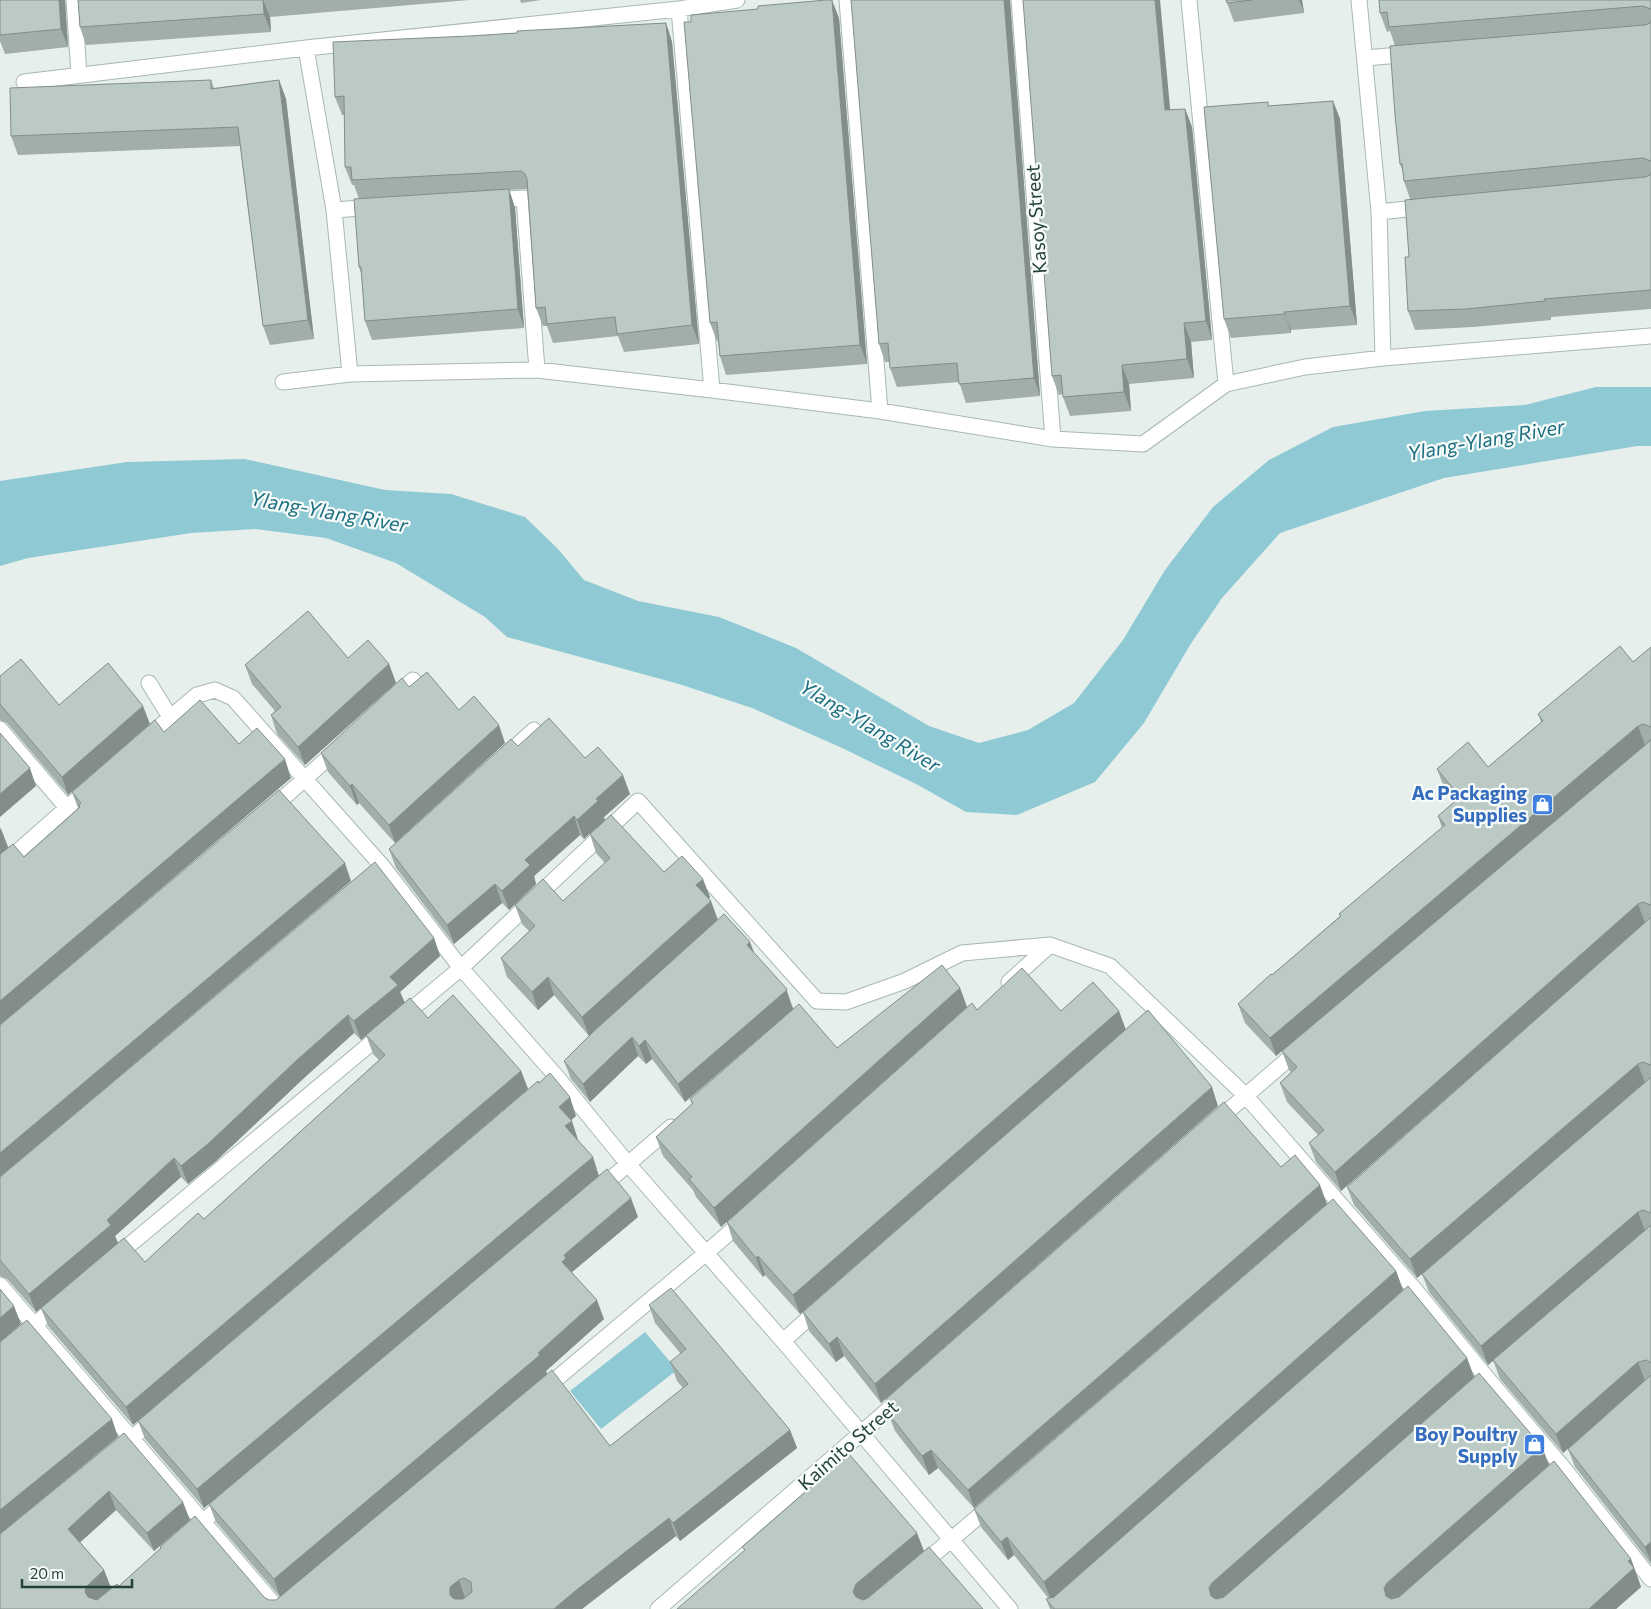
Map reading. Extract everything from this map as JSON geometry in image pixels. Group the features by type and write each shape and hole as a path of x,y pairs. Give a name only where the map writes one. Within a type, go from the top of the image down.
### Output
{"street":[{"path":"74,0 79,75"},
{"path":"24,82 306,48 678,9 737,0"},
{"path":"847,0 880,411"},
{"name":"Kasoy Street","path":"1019,0 1053,439"},
{"path":"1189,0 1226,384"},
{"path":"1359,0 1366,58 1379,212 1383,358"},
{"path":"678,9 712,390"},
{"path":"306,48 334,210 350,374"},
{"path":"1366,58 1425,53"},
{"path":"476,201 524,198 537,370"},
{"path":"334,210 391,206"},
{"path":"1379,212 1438,206"},
{"path":"283,382 350,374 537,370 880,411 1053,439 1143,444 1226,384 1305,367 1383,358 1651,336"},
{"path":"384,706 412,680"},
{"path":"149,683 170,717"},
{"path":"133,750 197,695 215,690 233,698 383,867 461,968 561,1073 628,1164 783,1341 1010,1609"},
{"path":"0,729 67,808"},
{"path":"491,769 534,730"},
{"path":"262,817 349,740"},
{"path":"0,867 104,776"},
{"path":"103,1267 461,968 638,802 739,913 813,1004 846,1002 904,981 962,953 1050,945 1110,966 1155,1016 1245,1095 1336,1208 1420,1287 1487,1378 1561,1465 1651,1579"},
{"path":"724,926 739,913"},
{"path":"999,991 1050,945"},
{"path":"1201,1134 1313,1038"},
{"path":"542,1090 561,1073"},
{"path":"590,1196 681,1118"},
{"path":"1336,1208 1355,1192"},
{"path":"532,1399 758,1207"},
{"path":"0,1285 203,1521 282,1607"},
{"path":"1402,1304 1420,1287"},
{"path":"0,1354 72,1293"},
{"path":"783,1341 836,1295"},
{"name":"Kaimito Street","path":"658,1609 913,1388"},
{"path":"103,1462 170,1406"},
{"path":"174,1546 241,1489"},
{"path":"906,1578 1004,1495"}],"water":[{"name":"Ylang-Ylang River","path":"1596,387 1651,387 1651,446 1637,446 1444,478 1280,533 1222,598 1190,645 1144,723 1095,782 1017,815 966,812 918,785 840,747 752,708 679,684 507,637 485,617 396,563 326,538 255,529 191,533 28,558 0,566 0,481 127,462 245,459 385,490 451,494 525,517 558,549 584,580 638,601 719,617 796,648 929,726 979,743 1028,730 1074,703 1123,640 1165,570 1213,507 1269,460 1333,427 1425,411 1525,405"},
{"path":"645,1332 677,1370 601,1429 570,1391"}],"building":[{"path":"0,0 59,0 61,29 0,35"},
{"path":"78,0 263,0 264,14 80,27"},
{"path":"832,0 860,345 720,356 717,322 710,323 684,22 691,22 691,15 758,9 758,6"},
{"path":"851,0 1004,0 1034,378 959,384 957,363 890,368 888,343 879,344"},
{"path":"1023,0 1155,0 1165,110 1185,109 1206,321 1184,323 1187,359 1122,365 1124,392 1063,397 1061,375 1052,376"},
{"path":"1226,0 1252,0 1227,3"},
{"path":"1379,0 1651,0 1651,9 1643,6 1389,27 1387,12 1380,13"},
{"path":"1651,20 1651,161 1643,158 1404,181 1402,164 1400,164 1390,46 1645,25 1650,23"},
{"path":"666,23 692,325 617,334 615,317 547,324 545,307 536,308 527,179 521,171 352,180 351,167 345,167 344,96 335,97 333,42 470,36 517,33 517,31"},
{"path":"211,80 211,89 279,80 308,320 263,326 238,127 11,136 10,88"},
{"path":"1333,101 1350,306 1224,319 1204,107 1268,102 1268,106"},
{"path":"1651,172 1651,290 1544,299 1545,301 1466,309 1408,311 1405,257 1409,257 1405,200 1645,177 1650,175"},
{"path":"509,189 518,309 365,321 354,199"},
{"path":"308,611 348,658 368,640 389,664 298,747 271,715 281,707 245,665"},
{"path":"1620,646 1633,662 1651,647 1651,727 1643,724 1638,726 1270,1038 1238,1004 1341,916 1339,914 1445,825 1438,816 1460,797 1437,769 1468,742 1488,767 1543,721 1538,714"},
{"path":"21,659 59,705 108,663 143,706 62,777 0,704 0,676"},
{"path":"427,672 459,710 474,696 499,725 389,825 352,784 350,786 321,753 402,678 409,687"},
{"path":"200,700 239,744 257,728 285,759 0,1001 0,854 13,844 24,857 80,807 81,803 72,792 155,720 164,732"},
{"path":"549,718 585,758 598,747 623,775 596,799 598,801 577,820 574,816 525,860 530,865 502,891 495,884 447,925 389,849 511,739 518,746"},
{"path":"0,733 30,768 0,794"},
{"path":"1651,739 1651,905 1643,902 1638,904 1335,1172 1309,1143 1324,1130 1280,1083 1297,1067 1282,1051"},
{"path":"279,790 345,863 0,1153 0,1025"},
{"path":"611,815 664,872 682,856 703,879 696,885 711,901 582,1017 548,977 532,992 501,958 535,926 515,905 543,879 563,901 610,858 590,834"},
{"path":"375,862 434,938 390,977 398,985 354,1021 348,1015 209,1143 181,1166 174,1158 107,1220 111,1225 29,1294 0,1260 0,1177"},
{"path":"724,914 750,942 747,945 787,990 678,1084 645,1040 639,1046 632,1037 583,1084 564,1061 594,1031"},
{"path":"1651,917 1651,1065 1643,1062 1638,1064 1410,1259 1347,1187"},
{"path":"942,965 960,988 714,1208 689,1179 692,1177 656,1137 693,1103 690,1099 799,1004 837,1048"},
{"path":"1022,968 1061,1011 1093,982 1119,1011 793,1295 758,1256 756,1258 727,1222 972,1003 977,1010"},
{"path":"453,995 521,1071 126,1407 41,1308 124,1238 145,1262 198,1213 204,1219 385,1055 366,1035 410,998 428,1018"},
{"path":"1148,1010 1212,1087 875,1384 837,1337 829,1344 803,1312"},
{"path":"550,1073 570,1097 559,1107 572,1121 565,1126 593,1157 197,1489 138,1421 538,1081 539,1083"},
{"path":"1651,1077 1651,1213 1643,1210 1638,1212 1481,1346 1422,1274"},
{"path":"1224,1102 1281,1167 1295,1155 1320,1185 968,1490 931,1450 922,1456 888,1413 894,1408 886,1399"},
{"path":"607,1169 631,1198 564,1255 566,1258 562,1262 597,1300 538,1353 540,1355 274,1579 209,1504"},
{"path":"1333,1199 1396,1271 1044,1582 1007,1537 1001,1542 974,1509"},
{"path":"1651,1225 1651,1363 1647,1360 1638,1362 1556,1434 1493,1360"},
{"path":"1408,1286 1467,1358 1212,1583 1209,1588 1211,1596 1216,1599 1224,1597 1479,1373 1542,1447 1387,1583 1384,1588 1386,1596 1391,1599 1399,1597 1554,1461 1631,1559 1628,1561 1634,1568 1589,1609 1054,1609 1046,1599 1054,1597"},
{"path":"671,1288 790,1430 673,1523 669,1518 554,1609 0,1609 0,1534 124,1433 183,1502 147,1533 109,1491 68,1529 104,1570 86,1587 85,1592 88,1597 97,1600 117,1584 119,1586 195,1516 264,1597 269,1600 276,1600 552,1370 610,1446 688,1384 670,1362 686,1349 649,1305","holes":["464,1578 471,1582 472,1592 463,1599 454,1599 450,1595 450,1587 459,1580"]},
{"path":"0,1289 14,1306 0,1318"},
{"path":"27,1320 112,1419 0,1510 0,1342"},
{"path":"1651,1375 1651,1542 1645,1547 1568,1449"},
{"path":"849,1454 917,1533 856,1584 853,1592 856,1597 863,1600 868,1598 929,1547 983,1609 677,1609 745,1550 742,1547"}],"place":[{"name":"Ac Packaging Supplies","path":"1543,804"},
{"name":"Boy Poultry Supply","path":"1534,1445"}]}
